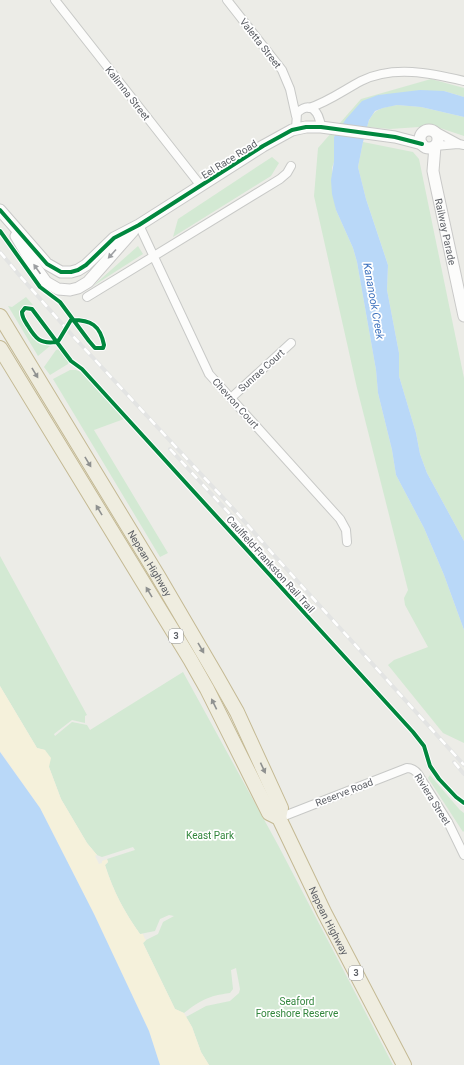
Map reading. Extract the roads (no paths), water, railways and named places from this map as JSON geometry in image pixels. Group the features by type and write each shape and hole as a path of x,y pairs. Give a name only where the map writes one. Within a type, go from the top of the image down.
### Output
{"highway":[{"name":"Nepean Highway","path":"0,316 156,572 237,712 281,808 279,818 324,912 404,1065"},
{"path":"0,348 14,339"},
{"name":"Nepean Highway","path":"0,348 190,659 207,689 269,813 279,818"}],"street":[{"name":"Kalimna Street","path":"55,0 201,186"},
{"name":"Valetta Street","path":"227,0 281,67 290,89 296,116 296,129"},
{"path":"296,116 301,110 330,100 363,80 381,75 409,71 441,75 464,81"},
{"name":"Valetta Street","path":"290,89 303,106 309,108"},
{"path":"324,124 320,110 330,100"},
{"path":"309,108 316,111 324,124"},
{"name":"Eel Race Road","path":"0,211 47,264 59,271 66,273 74,272 83,268 93,260 112,239 139,225 263,146 296,129 324,124 377,135 395,136 430,130"},
{"path":"430,130 461,145"},
{"path":"430,130 420,135 422,145 429,148 435,146 461,145"},
{"path":"430,130 438,136 438,142 435,146"},
{"name":"Eel Race Road","path":"395,136 422,145"},
{"name":"Railway Parade","path":"422,145 433,171 460,282 464,316"},
{"name":"Railway Parade","path":"433,171 435,146"},
{"path":"87,297 280,179 287,173 291,166"},
{"name":"Eel Race Road","path":"0,211 43,278 53,287 68,290 78,288 88,282 139,225"},
{"name":"Chevron Court","path":"139,225 209,374 340,519 346,530 347,542"},
{"name":"Sunrae Court","path":"231,398 291,343"},
{"name":"Reserve Road","path":"279,818 407,768 411,768"},
{"name":"Riviera Street","path":"411,768 418,774 444,816 464,855"}],"water":[{"name":"Kananook Creek","path":"420,90 444,91 464,97 464,117 421,107 397,105 375,111 369,120 358,167 366,199 388,265 387,290 399,353 399,376 416,433 420,454 427,473 464,541 464,630 444,575 424,528 396,475 392,450 378,393 376,370 357,262 353,248 336,210 332,194 331,180 334,161 334,137 346,119 362,101 378,95"},
{"path":"0,752 40,808 94,914 149,1031 160,1065 0,1065"}],"railway":[{"path":"0,252 72,335 238,514 464,765"},
{"path":"170,449 250,536"},
{"path":"454,762 464,774"}],"park label":[{"name":"Keast Park","path":"210,835"},
{"name":"Seaford Foreshore Reserve","path":"297,1006"}]}
